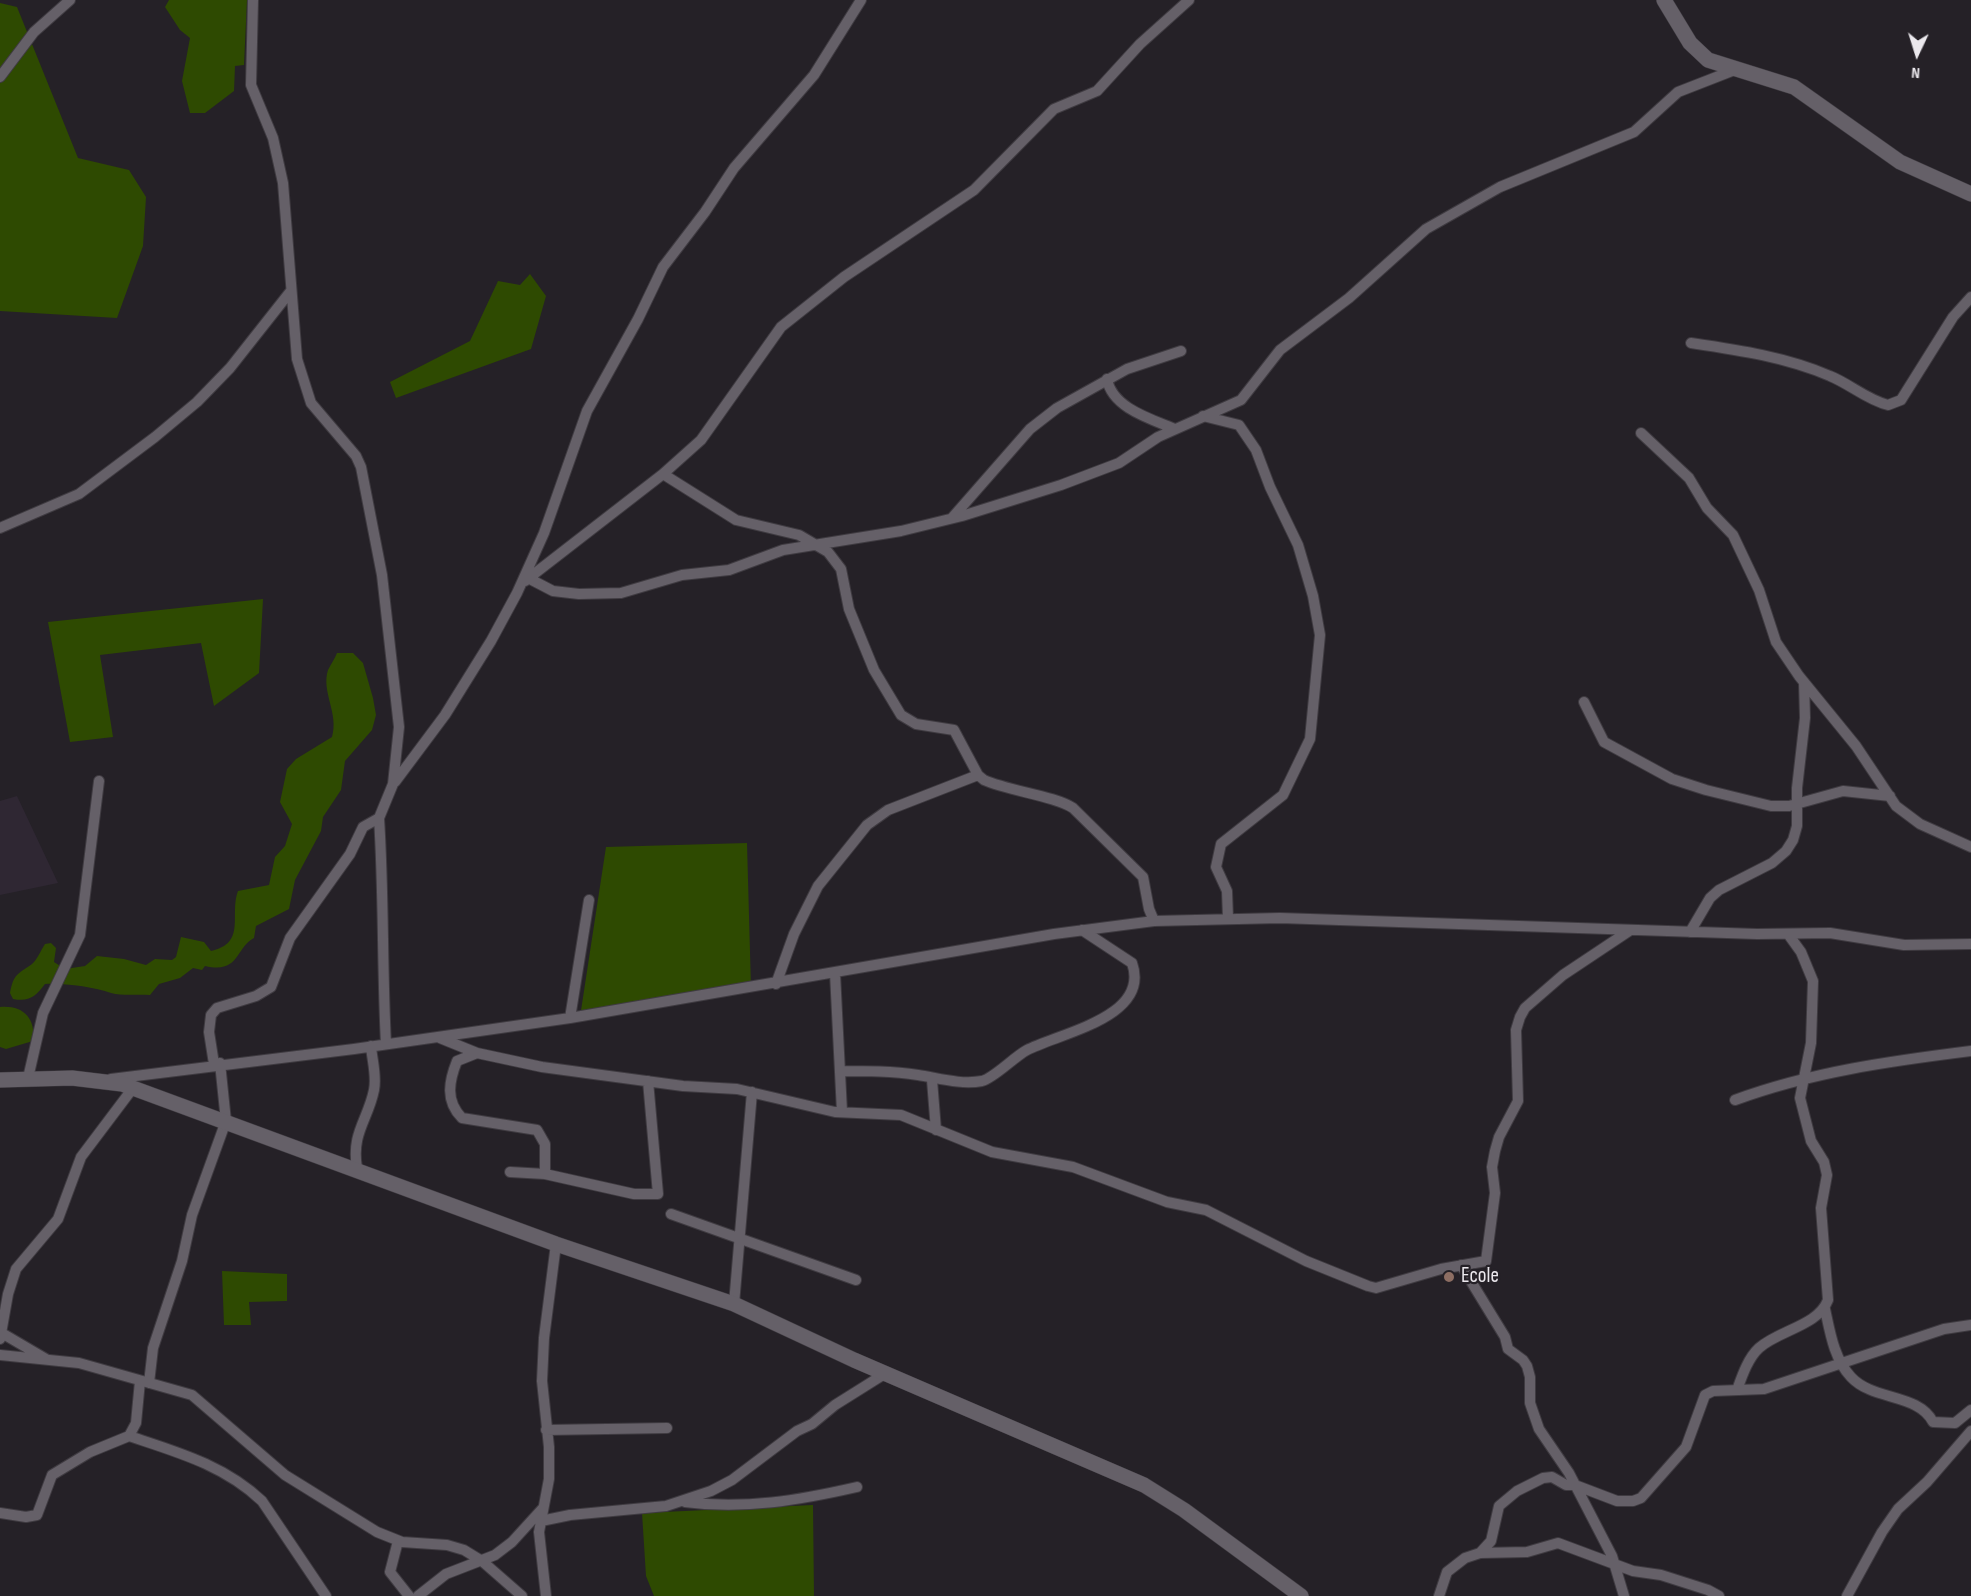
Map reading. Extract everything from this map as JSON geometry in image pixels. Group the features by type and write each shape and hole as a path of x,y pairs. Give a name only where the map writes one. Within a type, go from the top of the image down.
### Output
{"street":[{"path":"0,77 34,32 70,0"},
{"path":"253,0 251,85 273,138 283,183 297,359 311,403 356,456 361,467 382,575 399,727 393,784"},
{"path":"386,1044 383,993 385,908 379,818 393,784 445,715 491,641 525,580 587,411 638,319 663,267 705,212 734,168 814,75 861,0"},
{"path":"525,580 663,474 701,440 781,327 844,277 974,190 1054,109 1097,92 1140,44 1189,0"},
{"path":"1664,0 1698,53 1716,63 1794,87 1900,162 1971,194"},
{"path":"525,580 553,591 612,594 682,575 729,570 783,550 901,531 952,518 1061,485 1119,463 1175,429 1241,400 1280,350 1349,298 1426,228 1500,187 1634,132 1678,92 1737,69"},
{"path":"0,528 79,494 155,437 197,402 230,368 290,292"},
{"path":"1691,343 1745,351 1791,362 1831,376 1888,405 1901,400 1953,317 1971,297"},
{"path":"952,518 1030,429 1057,408 1127,369 1181,351"},
{"path":"1107,379 1109,392 1122,404 1175,429"},
{"path":"1203,416 1239,425 1256,450 1270,487 1298,545 1314,596 1320,635 1310,739 1305,751 1283,795 1221,844 1216,867 1227,891 1228,918"},
{"path":"1641,433 1689,478 1707,508 1733,535 1767,611 1773,636 1804,682 1856,746 1904,814 1971,847"},
{"path":"663,474 736,520 799,535 837,561 856,627 874,670 901,715 916,724 954,730 978,775 996,785 1065,803 1073,808 1143,877 1149,909 1154,921"},
{"path":"1690,932 1710,898 1719,890 1772,863 1786,851 1797,826 1805,718 1804,682"},
{"path":"1584,702 1604,742 1672,779 1771,806 1798,804 1843,791 1890,796"},
{"path":"776,984 794,934 818,886 867,825 888,810 978,775"},
{"path":"28,1078 43,1013 80,935 99,781"},
{"path":"129,1437 136,1423 153,1348 182,1261 192,1215 226,1121 217,1064 209,1032 211,1015 217,1008 256,996 271,987 296,928 350,854 363,827 379,818"},
{"path":"570,1018 589,900"},
{"path":"0,1080 28,1078 102,1080 439,1037 776,984 1082,930 1154,921 1228,918 1690,932 1830,933 1904,945 1970,944"},
{"path":"840,1071 873,1070 921,1075 932,1080 983,1081 1026,1051 1079,1029 1126,1002 1134,984 1132,963 1082,930"},
{"path":"439,1037 477,1053 542,1067 648,1081 737,1089 842,1112 895,1114 992,1152 1073,1167 1167,1202 1206,1210 1306,1261 1376,1288 1461,1265 1484,1262 1488,1258 1496,1182 1492,1167 1499,1137 1518,1101 1516,1030 1520,1017 1525,1008 1563,975 1629,930"},
{"path":"1737,1390 1754,1354 1761,1346 1780,1334 1811,1320 1825,1309 1828,1300 1821,1208 1827,1174 1824,1162 1811,1141 1801,1110 1800,1098 1811,1043 1813,981 1801,952 1788,934"},
{"path":"835,973 842,1112"},
{"path":"357,1168 355,1155 358,1134 375,1085 371,1046"},
{"path":"1735,1100 1779,1084 1841,1070 1971,1051"},
{"path":"477,1053 457,1060 451,1077 450,1095 455,1111 462,1118 537,1130 545,1144 545,1174"},
{"path":"102,1080 133,1088 357,1168 556,1244 734,1304 886,1373 1099,1463 1144,1485 1184,1510 1298,1595"},
{"path":"932,1080 936,1130"},
{"path":"510,1172 545,1174 634,1194 658,1194 660,1190 648,1081"},
{"path":"47,1359 1,1334 8,1294 16,1269 58,1220 81,1158 133,1088"},
{"path":"734,1304 742,1239 752,1092"},
{"path":"671,1214 856,1280"},
{"path":"546,1596 539,1532 549,1479 542,1382 544,1338 556,1244"},
{"path":"1461,1265 1505,1337 1508,1349 1523,1360 1527,1366 1530,1377 1530,1403 1539,1429 1575,1485 1615,1564 1624,1596"},
{"path":"1825,1309 1841,1364 1852,1378 1866,1388 1926,1409 1933,1422 1955,1423 1971,1410"},
{"path":"1480,1553 1491,1541 1499,1506 1517,1491 1544,1478 1552,1477 1566,1485 1575,1485 1617,1501 1633,1501 1641,1498 1686,1447 1705,1395 1713,1391 1764,1389 1944,1329 1971,1325"},
{"path":"0,1355 79,1363 192,1395 285,1475 377,1533 398,1541 456,1547 482,1561 522,1596"},
{"path":"541,1521 570,1515 666,1506 683,1502 732,1480 796,1431 812,1424 835,1405 886,1373"},
{"path":"546,1430 590,1427 667,1428"},
{"path":"1847,1596 1882,1532 1898,1509 1927,1482 1971,1431"},
{"path":"0,1514 26,1517 37,1515 52,1476 90,1452 129,1437 197,1458 228,1474 254,1494 262,1501 326,1596"},
{"path":"683,1502 752,1505 805,1499 857,1487"},
{"path":"418,1596 446,1574 482,1561 513,1542 544,1507"},
{"path":"398,1541 390,1572 409,1596"},
{"path":"1439,1596 1447,1572 1465,1558 1480,1553 1527,1552 1558,1544 1633,1571 1680,1581 1719,1596"}],"shaded area":[{"path":"17,796 58,883 0,895 0,801"}],"green space":[{"path":"169,0 247,0 244,65 235,66 234,91 205,113 190,113 182,81 190,38 180,30 165,7"},
{"path":"0,3 17,7 78,158 129,170 146,197 143,246 117,318 0,311"},
{"path":"530,274 546,296 531,349 396,398 390,382 470,341 498,281 520,285"},
{"path":"263,599 259,673 214,706 201,643 100,655 113,737 70,742 48,622"},
{"path":"337,653 353,653 363,663 376,715 372,730 345,761 341,790 323,817 321,831 295,880 289,909 256,926 254,938 231,963 216,968 205,966 202,970 193,968 180,978 159,984 150,995 120,994 79,986 45,984 31,998 13,999 10,993 15,978 34,962 45,944 51,943 56,948 54,962 65,969 85,966 97,956 124,959 146,965 155,959 172,960 176,957 181,937 204,942 211,951 229,942 235,927 238,891 269,885 275,857 285,846 292,824 280,802 287,769 296,759 332,737 334,728 326,678"},
{"path":"747,843 751,988 580,1017 606,847"},
{"path":"0,1007 15,1008 26,1015 32,1026 33,1041 6,1049 0,1047"},
{"path":"222,1271 287,1274 287,1301 249,1302 251,1325 224,1325"},
{"path":"813,1505 814,1596 654,1596 646,1576 642,1513"}],"place":[{"name":"Ecole","path":"1449,1277"}]}
